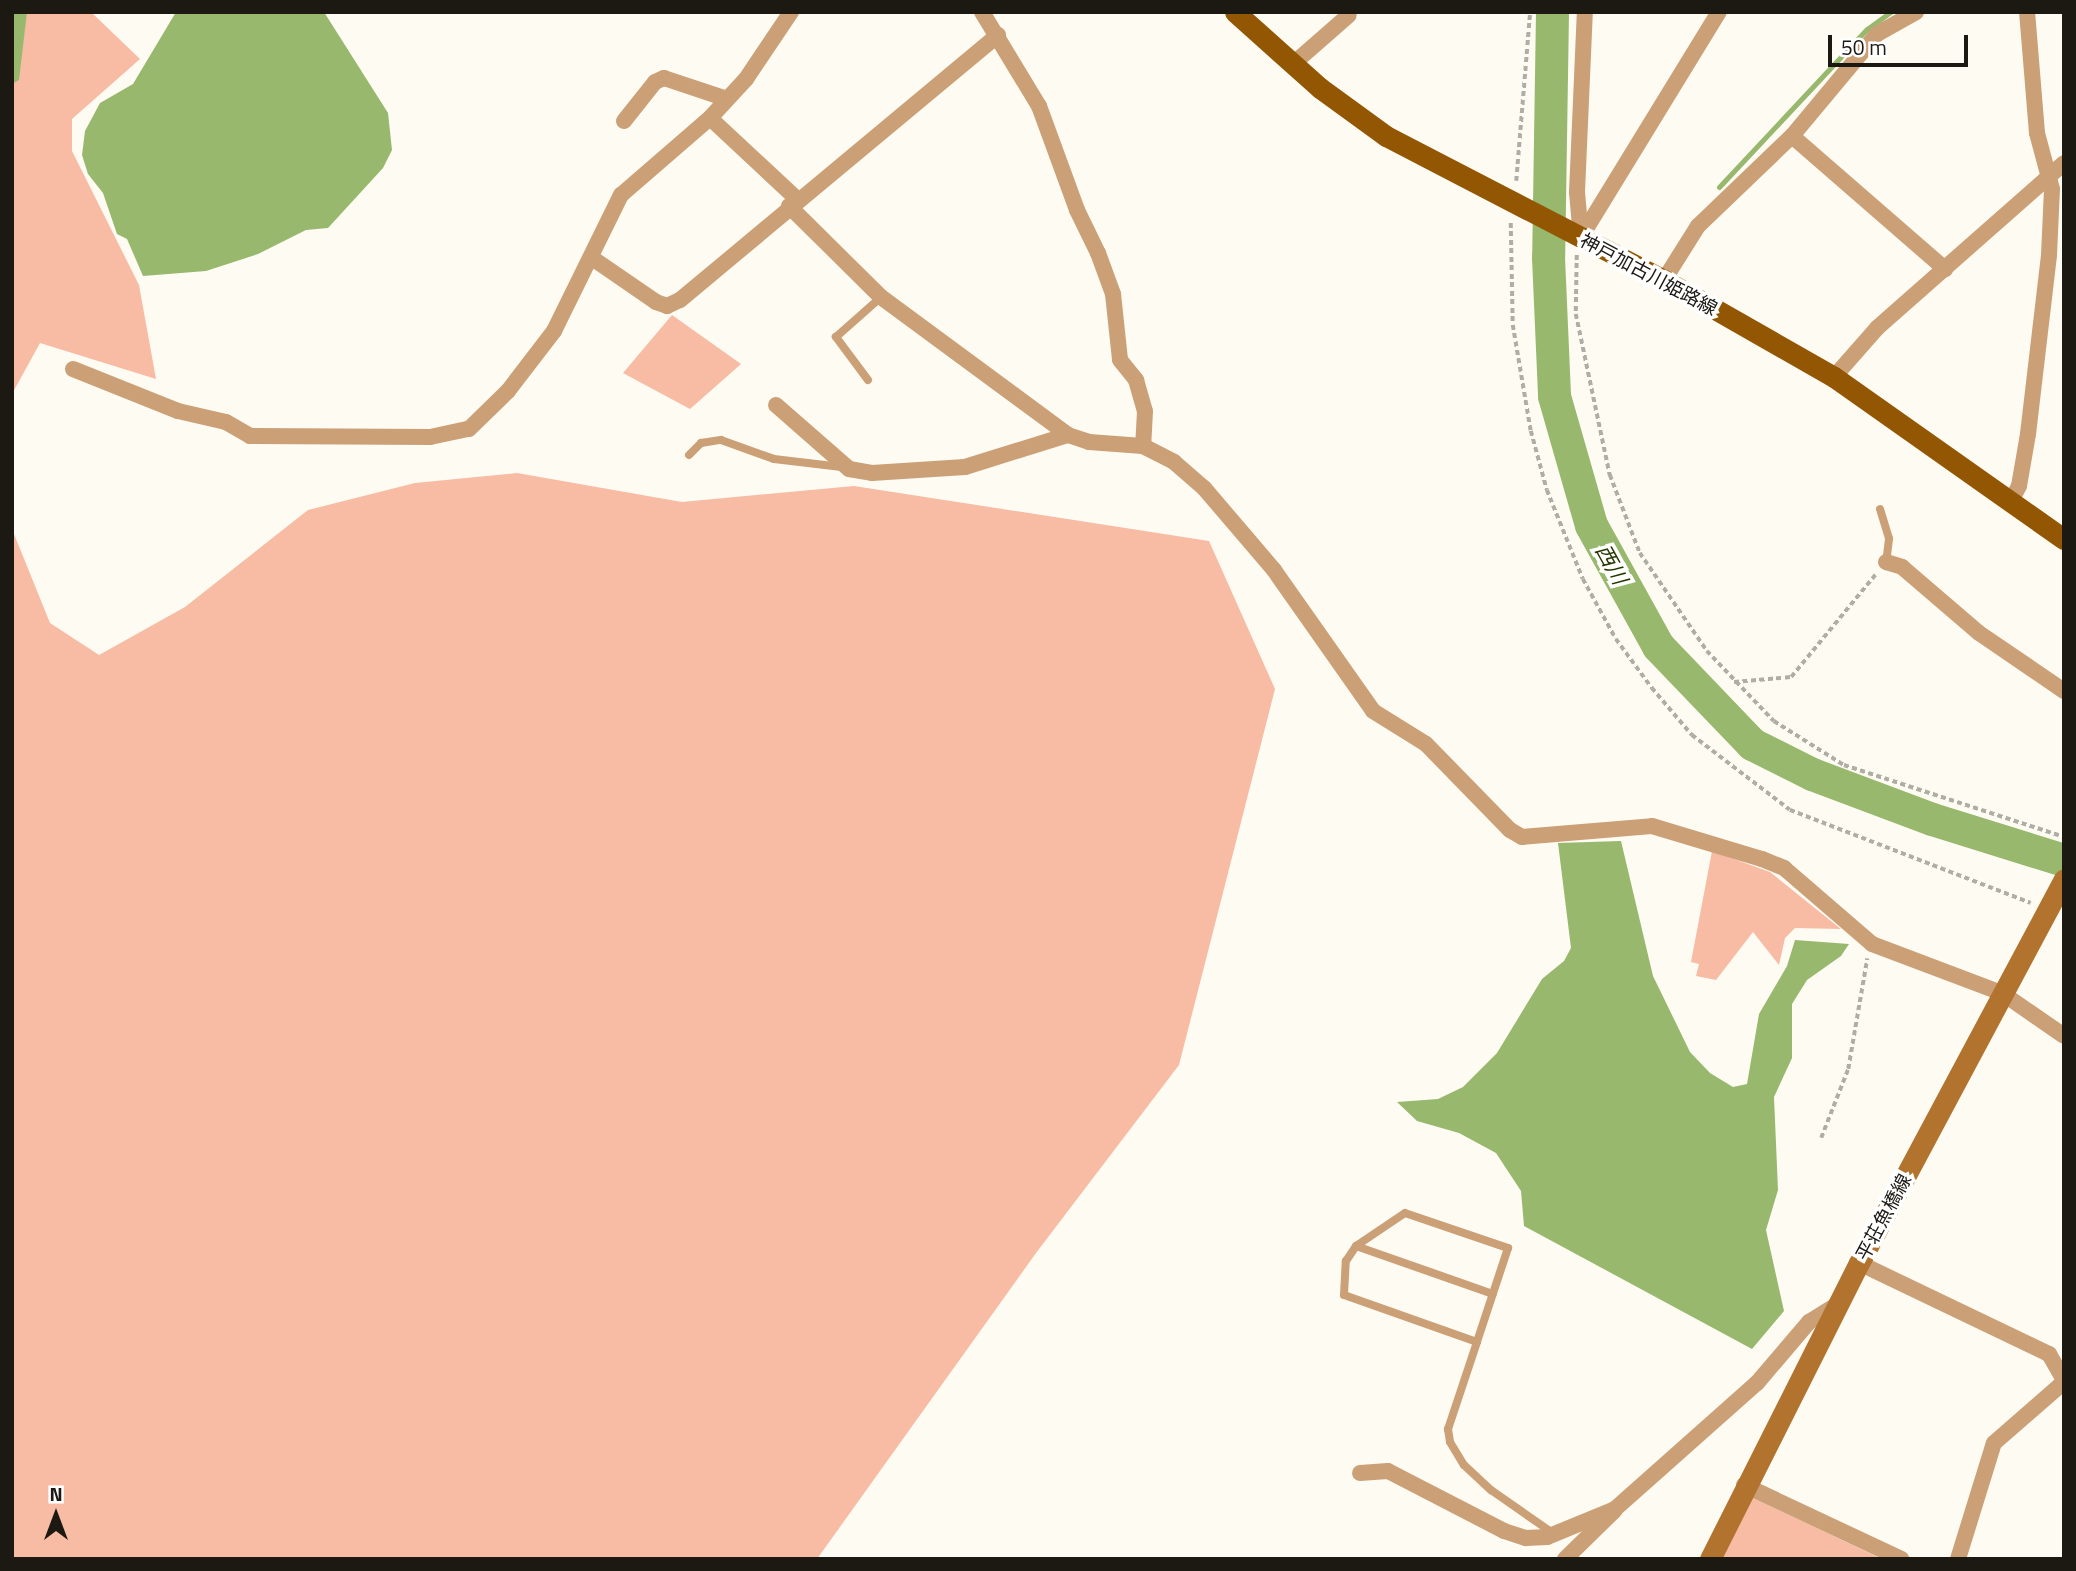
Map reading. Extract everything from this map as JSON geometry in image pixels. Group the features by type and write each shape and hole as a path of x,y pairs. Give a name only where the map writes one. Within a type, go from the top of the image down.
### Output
{"main road":[{"name":"神戸加古川姫路線","path":"1235,12 1293,64 1386,136 1664,280 1834,377 2064,539"},
{"name":"平荘魚橋線","path":"1710,1559 1744,1485 1859,1263 2064,880"}],"street":[{"path":"73,369 178,411 226,422 250,436 430,437 468,429 508,391 554,331 592,258 601,228 621,195 710,118 792,12"},
{"path":"982,12 998,35 1052,134 1077,210 1113,294 1119,360 1136,380 1145,411 1143,446"},
{"path":"1575,234 1585,12"},
{"path":"1575,234 1719,12"},
{"path":"1664,280 1698,226 1792,136 1877,34 1916,12"},
{"path":"2011,500 2024,464 2056,257 2049,176 2037,133 2027,12"},
{"path":"1293,64 1349,15"},
{"path":"592,258 667,306 998,35"},
{"path":"624,121 655,82 664,78 727,99"},
{"path":"710,118 881,297 1068,435 1088,442 1143,446 1174,462 1204,488 1319,629 1348,680 1373,711 1426,744 1510,830 1522,837 1652,826 1762,859 1784,868 1870,943 2002,993 2064,1036"},
{"path":"1792,136 1945,269"},
{"path":"1834,377 1877,328 2064,163"},
{"path":"776,404 849,468 911,474 965,467 1068,435"},
{"path":"1886,562 1902,567 1979,633 2064,691"},
{"path":"1859,1263 2049,1354 2064,1381 1994,1443 1958,1559"},
{"path":"1360,1473 1388,1471 1515,1535 1525,1538 1554,1534 1615,1508 1758,1383 1809,1322 1839,1303"},
{"path":"1744,1485 1901,1559"},
{"path":"1565,1559 1610,1519 1615,1508"}],"lane":[{"path":"868,380 836,337 881,297"},
{"path":"689,455 701,443 722,440 774,459 849,468"},
{"path":"1880,509 1889,539 1886,562"},
{"path":"1477,1342 1344,1295 1346,1261 1356,1246 1405,1213 1508,1248 1493,1294 1477,1342 1448,1429 1450,1442 1464,1465 1491,1490 1554,1534"},
{"path":"1356,1246 1493,1294"}],"path":[{"path":"1530,12 1515,201 1513,325 1531,431 1547,490 1583,579 1616,639 1692,736 1790,810 1879,848 2050,906"},
{"path":"1575,234 1574,281 1579,336 1599,436 1624,518 1657,581 1734,682 1802,742 1844,765 2064,837"},
{"path":"1734,682 1791,677 1886,562"},
{"path":"1821,1138 1848,1069 1870,943"}],"shaded area":[{"path":"12,12 91,12 140,59 72,119 72,151 139,285 156,379 40,343 12,394"},
{"path":"12,12 27,12 19,80 12,84"},
{"path":"176,12 324,12 388,113 392,150 383,168 328,228 306,230 258,254 206,271 143,276 127,239 117,234 103,193 88,174 82,155 85,131 100,103 133,84"},
{"path":"672,315 741,364 690,409 623,373"},
{"path":"517,473 682,502 854,486 1209,541 1275,689 1179,1065 1036,1253 817,1559 12,1559 12,529 50,623 99,655 185,607 308,510 415,483"},
{"path":"1621,841 1653,976 1690,1052 1710,1073 1733,1087 1747,1084 1759,1014 1787,966 1795,940 1849,944 1841,956 1807,980 1792,1004 1792,1058 1774,1097 1778,1190 1766,1230 1784,1311 1752,1349 1524,1226 1521,1191 1496,1153 1459,1133 1417,1121 1397,1102 1438,1099 1463,1087 1497,1053 1542,979 1564,961 1571,948 1558,843"},
{"path":"1712,851 1770,872 1841,929 1795,928 1785,938 1779,965 1753,932 1716,980 1696,976 1699,964 1691,962"},
{"path":"1749,1496 1882,1559 1722,1559"}],"waterway":[{"name":"西川","path":"1552,12 1548,257 1554,396 1591,525 1658,646 1752,744 1812,774 1932,819 2064,860"},
{"path":"1719,187 1867,29 1890,12"}]}
